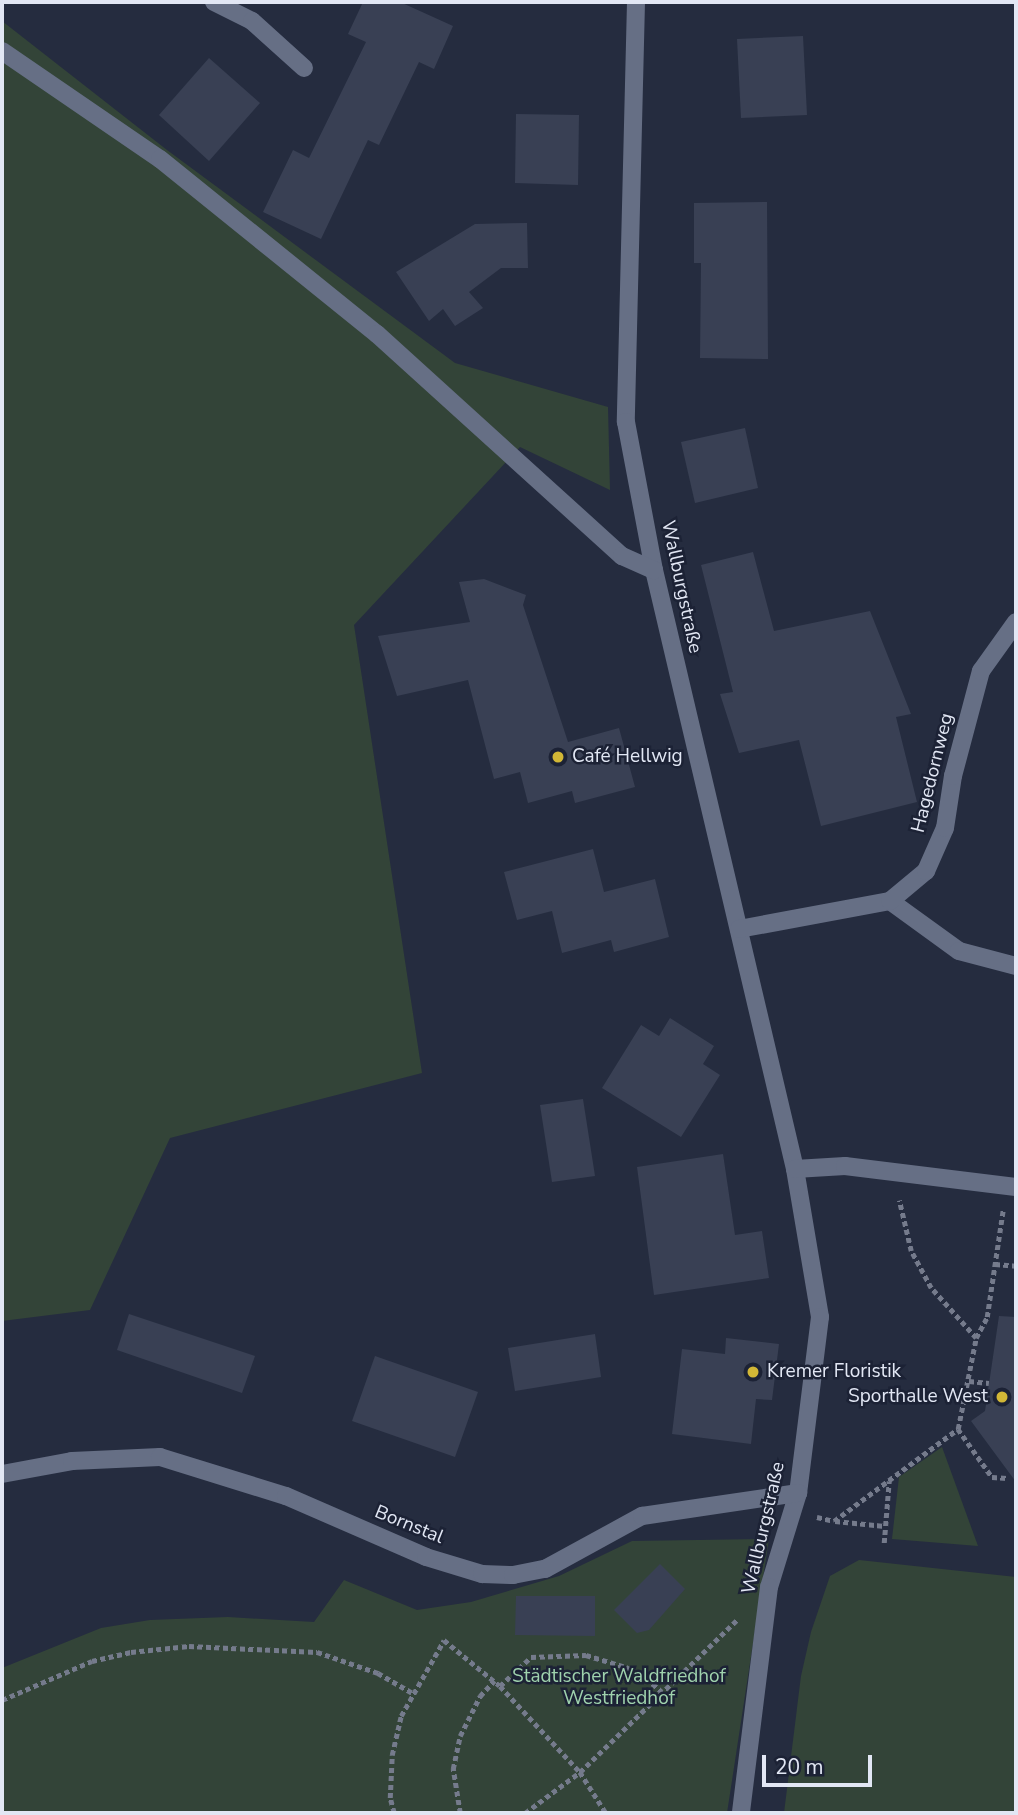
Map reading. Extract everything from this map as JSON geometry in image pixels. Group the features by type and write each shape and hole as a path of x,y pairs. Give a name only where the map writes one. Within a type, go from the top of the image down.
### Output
{"street":[{"path":"214,2 252,21 304,68"},
{"name":"Wallburgstraße","path":"636,2 626,422 654,570 795,1169 820,1318 798,1493 769,1587 741,1813"},
{"path":"2,51 181,176 377,334 622,555 654,570"},
{"name":"Hagedornweg","path":"739,929 890,901 926,872 945,828 953,776 981,671 1016,622"},
{"path":"890,901 960,951 1016,966"},
{"path":"795,1169 845,1166 1011,1186"},
{"name":"Bornstal","path":"2,1474 72,1461 160,1457 286,1496 426,1557 482,1574 513,1575 545,1569 642,1516 798,1493"}],"path":[{"path":"893,1172 911,1251 931,1288 976,1339"},
{"path":"834,1521 958,1429 976,1339 987,1317 1011,1186"},
{"path":"995,1264 1016,1266"},
{"path":"969,1381 989,1383"},
{"path":"958,1429 992,1477 1007,1478"},
{"path":"884,1543 889,1480"},
{"path":"792,1512 834,1521 885,1526"},
{"path":"525,1813 580,1772 769,1587"},
{"path":"394,1813 390,1798 392,1755 401,1716 444,1640 500,1686 580,1772 606,1813"},
{"path":"2,1700 92,1661 131,1652 189,1646 317,1651 378,1673 412,1693"},
{"path":"500,1686 531,1657 586,1655 625,1667 646,1678 662,1692"},
{"path":"460,1813 453,1769 460,1736 480,1696 494,1681"}],"green space":[{"path":"2,21 167,150 455,363 608,407 610,490 520,447 354,625 422,1073 170,1138 90,1310 2,1321"},
{"path":"942,1447 978,1546 892,1539 899,1477"},
{"name":"Städtischer Waldfriedhof Westfriedhof","path":"769,1539 727,1813 2,1813 2,1668 101,1628 150,1620 228,1617 314,1622 344,1580 417,1610 471,1602 559,1576 632,1541"},
{"path":"859,1560 1016,1577 1016,1813 784,1813 801,1676 811,1632 830,1576"}],"building":[{"path":"363,2 400,2 453,26 434,69 419,62 379,145 368,140 321,239 263,212 293,150 309,158 366,42 348,34"},
{"path":"803,36 807,115 741,118 737,39"},
{"path":"209,58 260,103 209,161 159,115"},
{"path":"516,114 579,115 578,185 515,183"},
{"path":"767,202 768,359 700,358 701,263 694,263 694,203"},
{"path":"527,223 528,268 501,268 469,292 483,308 455,326 443,309 429,321 396,272 475,224"},
{"path":"745,428 758,488 695,503 681,442"},
{"path":"753,552 774,631 870,611 911,714 896,717 917,802 821,826 799,740 739,753 720,694 733,692 701,565"},
{"path":"484,579 526,595 523,605 568,742 619,728 635,787 575,803 572,791 528,803 520,772 494,779 468,680 397,696 378,636 470,622 459,582"},
{"path":"593,849 604,892 655,879 669,937 614,952 611,940 562,953 552,911 517,920 504,872"},
{"path":"670,1018 714,1046 703,1064 720,1075 681,1137 602,1088 641,1025 659,1036"},
{"path":"583,1099 595,1176 552,1182 540,1105"},
{"path":"723,1154 735,1235 762,1231 769,1278 654,1295 637,1167"},
{"path":"129,1314 255,1356 242,1393 117,1350"},
{"name":"Sporthalle West","path":"999,1316 1016,1317 1016,1482 971,1421 985,1411"},
{"path":"595,1334 601,1377 515,1391 508,1348"},
{"path":"726,1338 779,1344 772,1400 756,1399 751,1444 672,1434 682,1349 725,1354"},
{"path":"375,1356 478,1392 455,1457 352,1421"},
{"path":"660,1564 685,1589 649,1630 637,1633 614,1610"},
{"path":"516,1596 595,1596 595,1636 515,1635"}],"place":[{"name":"Café Hellwig","path":"558,757"},
{"name":"Kremer Floristik","path":"753,1372"},
{"name":"Sporthalle West","path":"1002,1397"}]}
